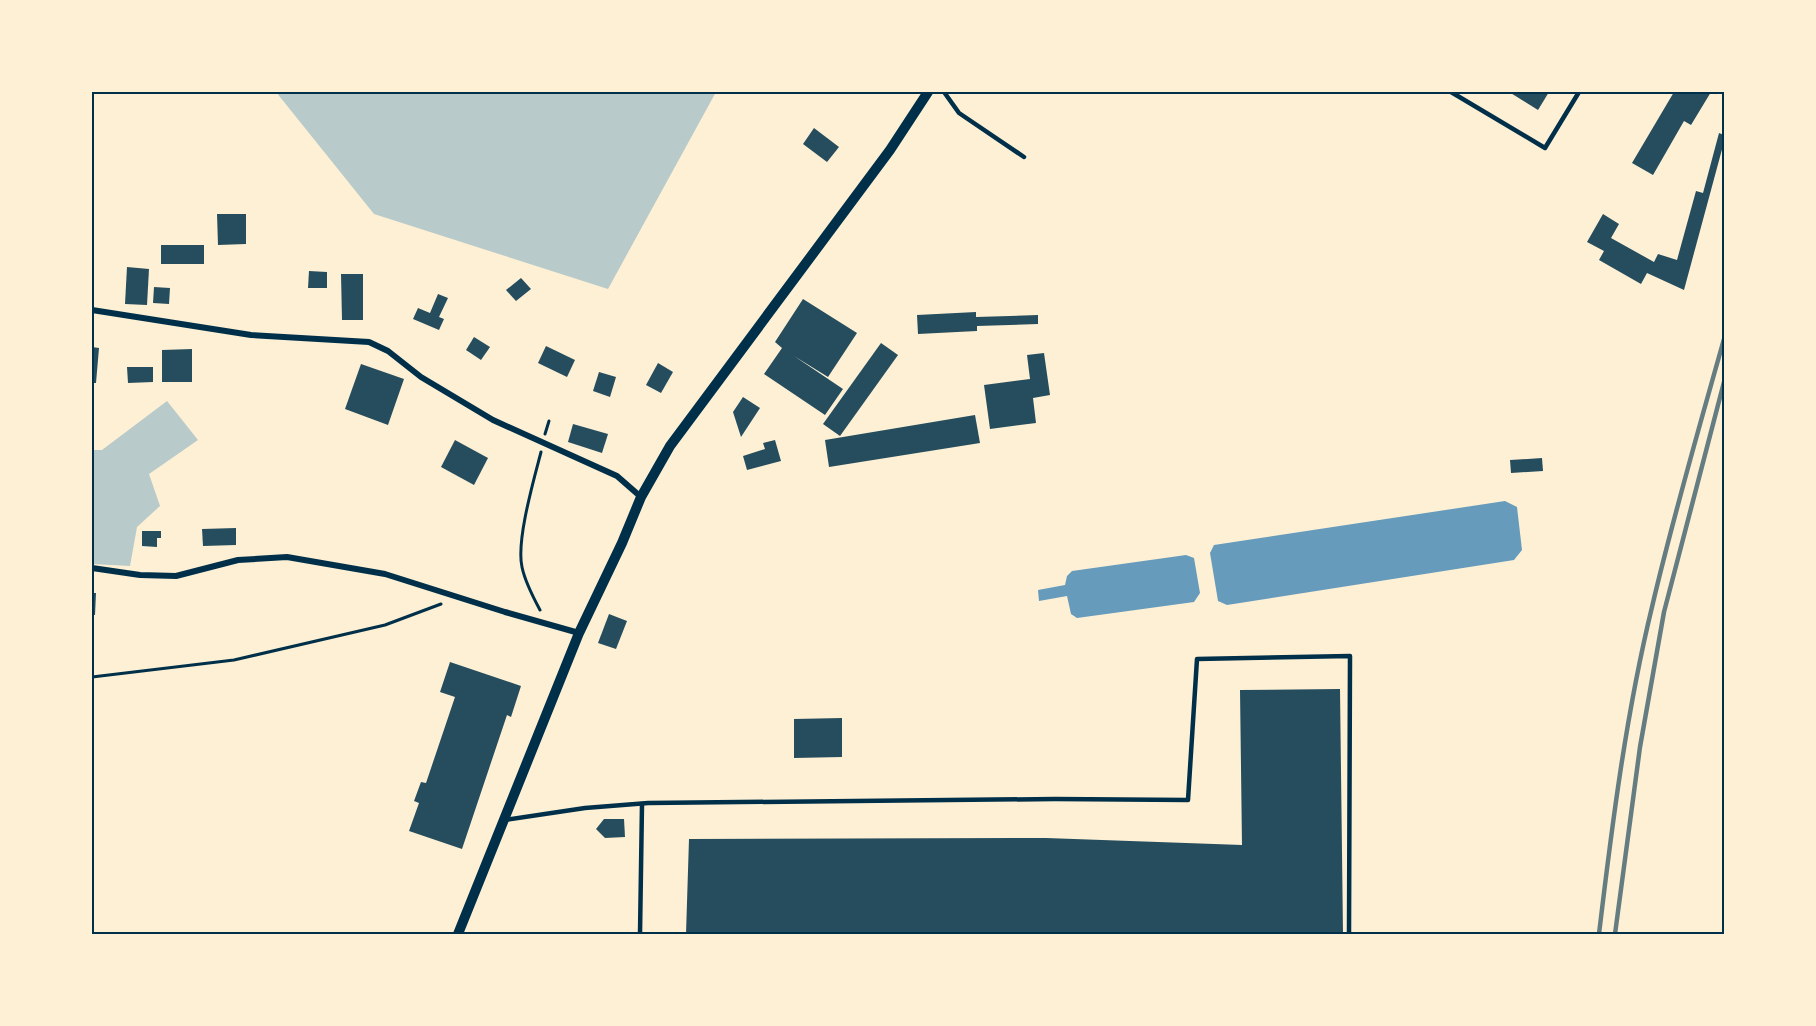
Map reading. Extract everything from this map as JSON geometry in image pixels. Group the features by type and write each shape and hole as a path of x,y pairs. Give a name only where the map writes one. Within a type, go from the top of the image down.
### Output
{"street":[{"path":"458,934 579,633 641,497 670,446 890,150 928,92"},
{"path":"92,310 251,335 369,342 388,351 421,376 493,420 617,476 641,497"},
{"path":"92,568 140,575 176,576 238,560 287,557 385,574 579,633"}],"lane":[{"path":"944,92 959,112 1024,157"},
{"path":"1451,92 1545,148 1579,92"},
{"path":"504,820 585,808 642,804 1055,799 1188,800 1197,659 1350,656 1349,934"},
{"path":"640,934 642,804"}],"path":[{"path":"546,623 522,568 520,555 525,523 549,421"},
{"path":"92,677 234,660 386,625 459,598"}],"shaded area":[{"path":"276,92 716,92 608,289 374,214"},
{"path":"167,401 198,440 149,474 160,506 137,527 130,566 92,564 92,450 102,450"}],"water":[{"path":"1505,501 1517,507 1522,550 1514,560 1227,605 1218,601 1210,553 1214,545"},
{"path":"1186,555 1194,558 1200,593 1194,602 1077,618 1071,614 1067,596 1039,601 1038,590 1065,585 1067,576 1072,571"}],"building":[{"path":"1509,92 1549,92 1538,110"},
{"path":"1674,92 1711,92 1691,125 1684,121 1653,175 1632,163"},
{"path":"814,128 839,147 827,162 803,144"},
{"path":"1719,133 1724,135 1724,142 1684,290 1647,273 1641,284 1599,260 1604,251 1587,242 1603,214 1619,224 1611,238 1654,262 1658,254 1677,260 1696,191 1703,193"},
{"path":"217,214 246,214 246,244 218,245"},
{"path":"161,245 204,245 204,264 161,264"},
{"path":"127,267 149,269 147,305 125,304"},
{"path":"309,271 327,272 327,288 308,288"},
{"path":"341,274 363,274 363,320 342,320"},
{"path":"521,278 531,289 516,301 506,290"},
{"path":"154,287 170,288 169,304 153,303"},
{"path":"438,294 448,298 439,317 444,319 439,330 413,319 418,308 430,313"},
{"path":"803,299 857,333 828,377 794,356 843,389 825,415 764,374 782,348 775,342"},
{"path":"976,312 976,317 1038,315 1038,324 977,326 977,331 918,334 917,315"},
{"path":"474,337 490,347 481,360 466,350"},
{"path":"881,343 898,355 840,436 823,424"},
{"path":"546,346 575,360 567,377 538,363"},
{"path":"92,347 99,348 96,383 92,383"},
{"path":"192,349 192,382 162,382 162,350"},
{"path":"1044,353 1050,395 1033,398 1036,423 990,429 984,385 1030,379 1027,355"},
{"path":"658,363 673,372 661,393 646,385"},
{"path":"361,364 404,379 388,425 345,409"},
{"path":"127,367 153,367 153,382 128,383"},
{"path":"599,372 616,377 610,397 593,391"},
{"path":"743,397 760,408 741,437 733,412"},
{"path":"975,415 980,443 829,467 825,440"},
{"path":"573,424 608,434 602,453 568,442"},
{"path":"455,440 488,458 474,485 441,467"},
{"path":"775,440 781,461 747,470 743,456 765,449 763,443"},
{"path":"1542,458 1543,471 1511,473 1510,460"},
{"path":"236,528 236,545 203,546 202,529"},
{"path":"142,531 161,531 161,538 157,538 157,547 142,546"},
{"path":"92,593 96,593 95,615 92,615"},
{"path":"609,614 627,621 616,649 598,643"},
{"path":"450,662 521,686 511,717 507,715 462,849 409,831 419,803 414,801 421,782 426,783 455,697 440,692"},
{"path":"1340,689 1343,934 686,934 689,839 1046,838 1242,845 1240,690"},
{"path":"842,718 842,757 794,758 794,719"},
{"path":"604,819 624,819 625,837 605,838 596,829"}],"railway":[{"path":"1599,934 1621,770 1643,647 1677,506 1724,339"},
{"path":"1615,934 1640,747 1664,612 1724,382"}]}
